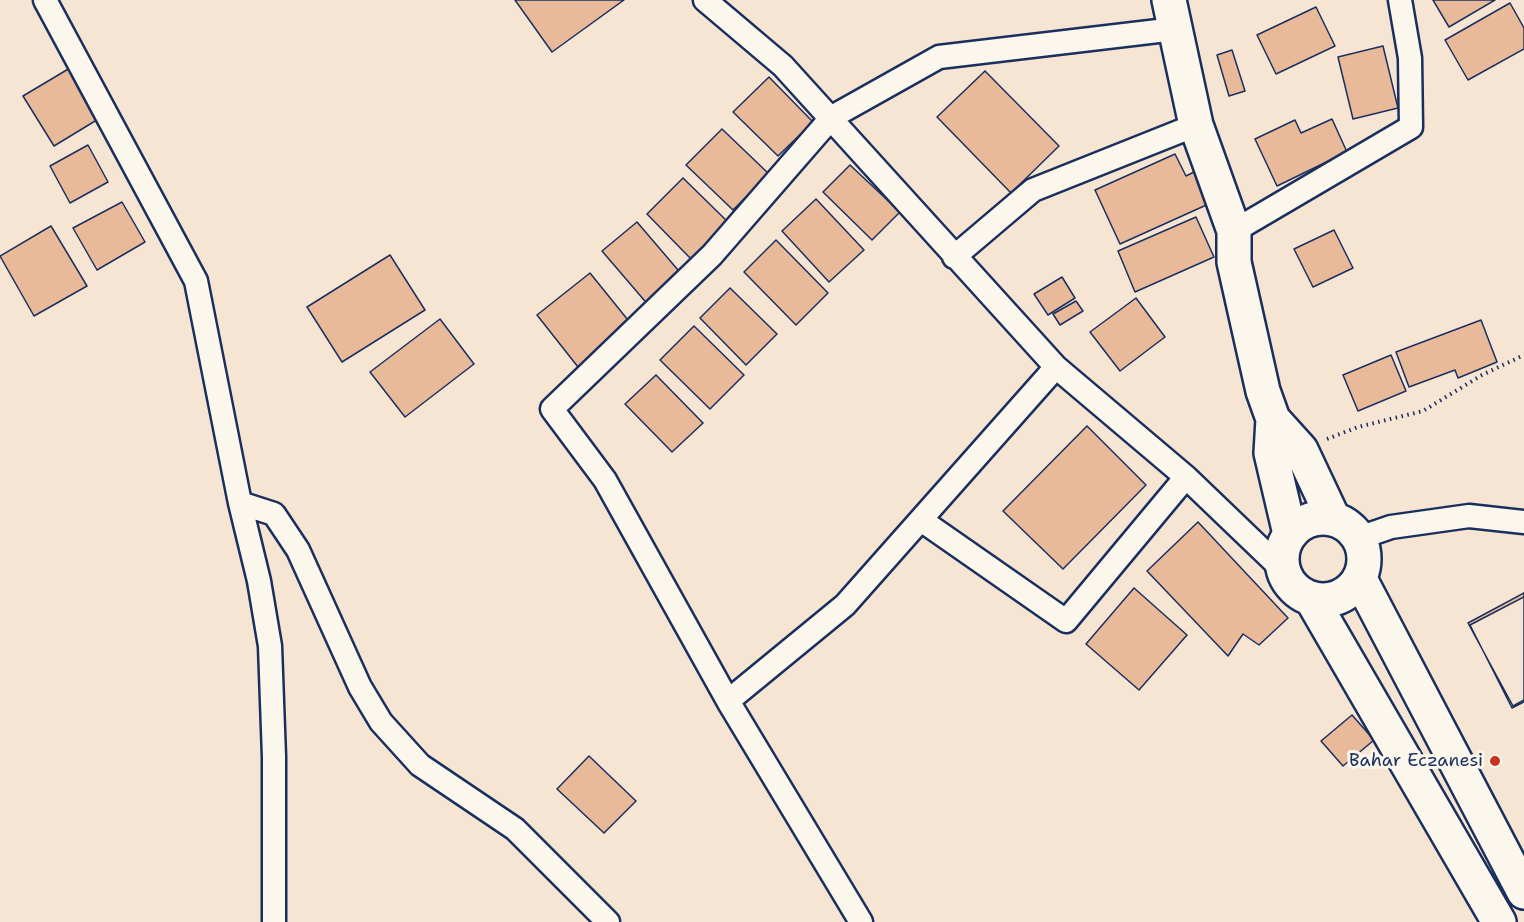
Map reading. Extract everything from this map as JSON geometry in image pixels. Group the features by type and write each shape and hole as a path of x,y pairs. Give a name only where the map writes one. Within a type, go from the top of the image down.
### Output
{"street":[{"path":"45,0 196,281 240,502 259,581 270,646 274,757 274,922"},
{"path":"705,0 783,66 832,117 925,219 954,256 1056,367 1186,477 1284,571 1298,592 1311,598 1325,600 1339,597 1351,590 1360,579 1365,566 1364,551 1359,538 1344,522 1333,518 1309,520 1290,534"},
{"path":"1234,231 1411,128 1410,58 1400,0"},
{"path":"861,922 728,701 605,480 552,409 712,255 832,117 939,57 1172,15 1196,125 1234,231 1234,262 1263,391 1273,419 1301,450 1333,518"},
{"path":"954,256 1033,190 1196,125"},
{"path":"728,701 845,605 1056,367"},
{"path":"1273,419 1271,453 1290,534 1282,559 1284,571"},
{"path":"921,520 1066,621 1186,477"},
{"path":"240,502 274,514 298,550 360,687 381,723 420,765 515,829 608,922"},
{"path":"1359,538 1391,527 1469,516 1524,522"},
{"path":"1360,579 1524,892"},
{"path":"1311,598 1499,922"}],"path":[{"path":"1301,450 1358,427 1423,411 1482,375 1524,355"}],"building":[{"path":"515,0 624,0 552,52"},
{"path":"1433,0 1495,0 1449,27"},
{"path":"1510,3 1524,28 1524,49 1468,80 1445,40"},
{"path":"1316,7 1335,46 1276,74 1257,35"},
{"path":"1383,46 1398,108 1353,119 1338,57"},
{"path":"1232,50 1245,91 1229,96 1217,55"},
{"path":"70,68 100,118 54,146 23,96"},
{"path":"985,71 1059,146 1011,193 937,117"},
{"path":"769,77 813,122 778,156 733,112"},
{"path":"1332,119 1347,152 1277,186 1255,139 1295,120 1301,133"},
{"path":"722,129 769,174 733,210 686,165"},
{"path":"88,145 108,182 70,203 50,166"},
{"path":"1175,154 1186,176 1198,170 1213,202 1120,244 1095,190"},
{"path":"850,165 900,212 872,240 823,192"},
{"path":"683,178 729,223 692,260 647,214"},
{"path":"816,199 864,250 829,282 782,231"},
{"path":"122,202 145,242 97,270 73,228"},
{"path":"1196,217 1214,257 1135,292 1118,251"},
{"path":"637,222 684,277 650,307 602,251"},
{"path":"51,226 87,286 34,316 0,256"},
{"path":"1334,230 1353,268 1313,287 1294,249"},
{"path":"776,240 828,293 796,325 744,272"},
{"path":"390,255 425,310 342,362 307,307"},
{"path":"590,273 632,325 578,367 537,315"},
{"path":"1062,277 1075,298 1048,315 1034,294"},
{"path":"730,288 777,334 746,365 700,318"},
{"path":"1136,298 1165,337 1120,371 1090,332"},
{"path":"1076,301 1083,311 1060,325 1053,314"},
{"path":"440,319 474,364 405,417 370,372"},
{"path":"1481,320 1497,362 1458,378 1455,370 1409,387 1396,352"},
{"path":"694,326 744,375 710,409 660,360"},
{"path":"1391,355 1406,391 1358,411 1343,375"},
{"path":"656,375 703,423 672,452 625,404"},
{"path":"1087,426 1146,485 1063,569 1003,511"},
{"path":"1198,522 1288,618 1259,645 1243,634 1228,656 1147,571"},
{"path":"1134,588 1187,635 1139,690 1086,644"},
{"path":"1524,593 1524,700 1513,706 1468,623"},
{"path":"1524,597 1524,702 1512,708 1470,625"},
{"path":"1352,715 1374,740 1343,766 1321,741"},
{"path":"589,756 636,801 604,833 557,789"}],"place":[{"name":"Bahar Eczanesi","path":"1495,761"}]}
